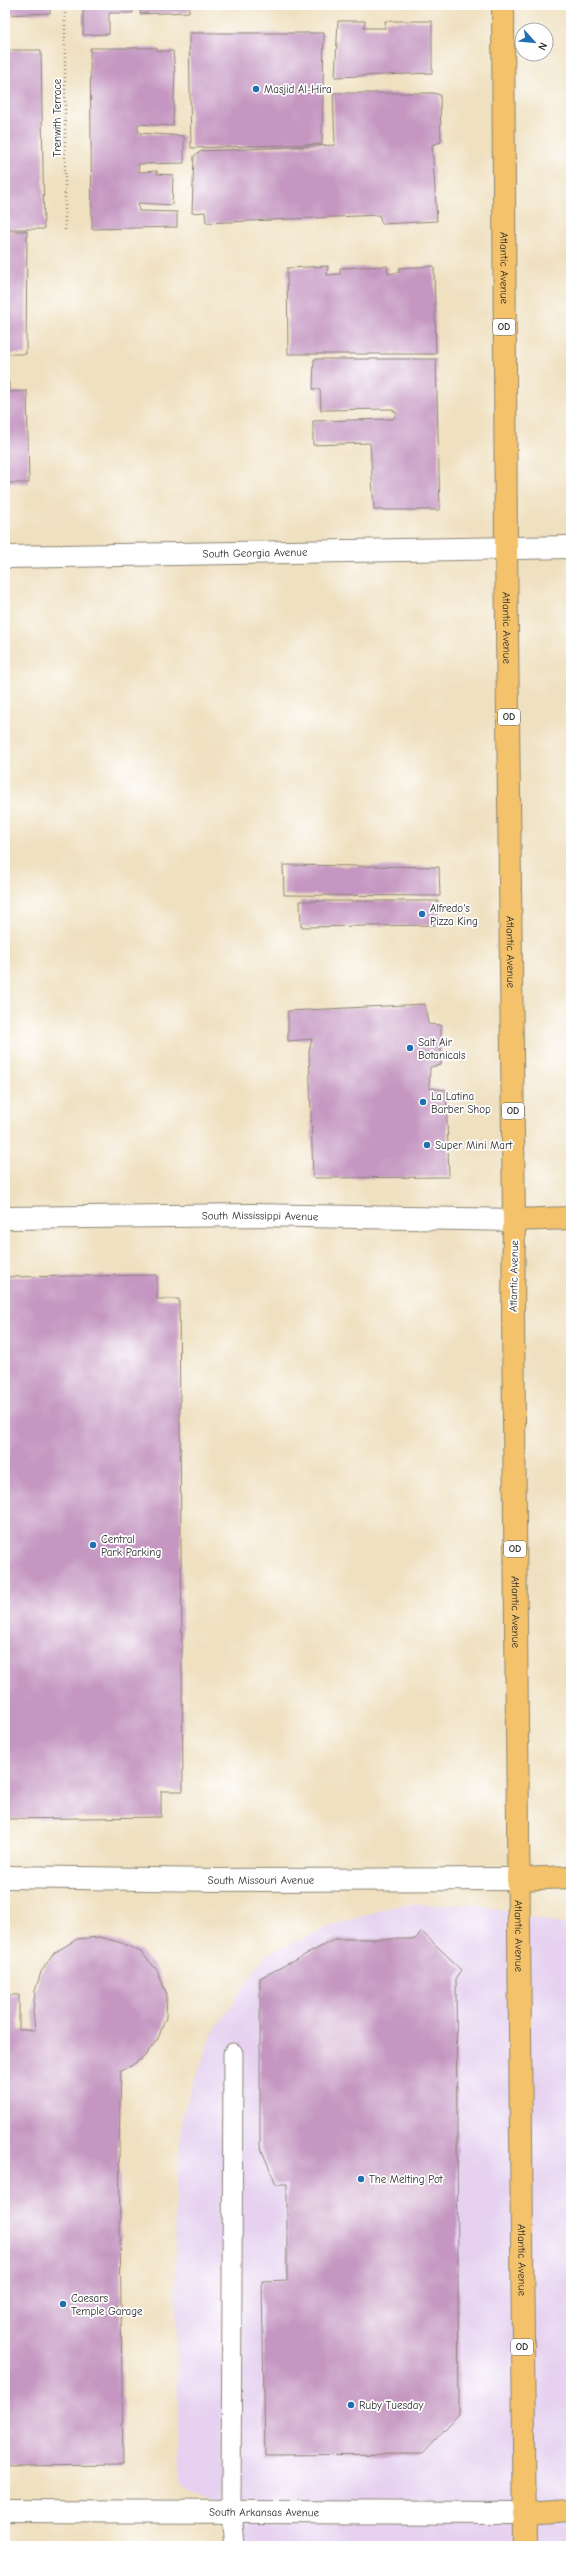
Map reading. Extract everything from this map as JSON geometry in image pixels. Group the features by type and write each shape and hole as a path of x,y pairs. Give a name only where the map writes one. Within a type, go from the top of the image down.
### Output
{"main road":[{"name":"Atlantic Avenue","path":"503,5 506,547 514,1220 513,1323 525,2546"},
{"path":"514,1220 571,1218"},
{"path":"518,1879 571,1878"},
{"path":"524,2513 571,2510"}],"street":[{"name":"South Georgia Avenue","path":"5,557 571,547"},
{"name":"South Mississippi Avenue","path":"5,1218 252,1215 514,1220"},
{"name":"South Missouri Avenue","path":"5,1876 219,1880 518,1879"},
{"name":"South Arkansas Avenue","path":"5,2511 524,2513"}],"lane":[{"path":"233,2053 231,2512 234,2546"}],"path":[{"name":"Trenwith Terrace","path":"65,5 65,232"}],"shaded area":[{"path":"473,1904 571,1926 571,2546 232,2546 231,2512 179,2488 175,2212 182,2114 213,2033 265,1955 329,1927 397,1905"}],"building":[{"path":"5,5 50,5 50,13 5,15"},
{"path":"83,5 133,5 133,13 109,13 109,34 83,35"},
{"path":"141,5 189,5 189,12 140,14"},
{"path":"338,21 365,21 364,28 385,28 385,21 432,21 432,73 335,77"},
{"name":"Masjid Al-Hira","path":"189,33 324,33 322,144 191,148"},
{"path":"90,48 157,48 157,51 173,51 175,71 173,126 138,124 138,128 139,133 184,136 184,163 138,164 139,172 157,171 157,174 173,175 172,205 138,203 139,211 177,212 177,227 92,229"},
{"path":"5,50 41,50 44,229 5,229"},
{"path":"333,93 434,93 440,95 441,142 432,145 437,221 382,224 379,215 206,223 205,212 192,213 194,156 201,151 335,145"},
{"path":"5,231 27,231 26,354 5,354"},
{"path":"328,266 327,275 340,274 340,268 387,266 388,274 400,272 399,268 434,266 436,354 288,354 287,268"},
{"path":"314,359 436,359 440,510 374,510 370,443 313,445 313,421 393,419 397,413 391,409 321,410 320,389 313,389"},
{"path":"5,382 9,382 9,392 27,391 29,483 5,483"},
{"path":"283,865 439,867 440,896 284,895"},
{"path":"300,901 438,901 436,925 301,927"},
{"path":"425,1004 428,1024 441,1025 441,1065 430,1067 429,1088 446,1090 449,1177 313,1178 309,1051 312,1039 288,1041 288,1011"},
{"name":"Central Park Parking","path":"157,1275 157,1299 179,1299 183,1791 161,1791 161,1817 5,1819 5,1277"},
{"path":"422,1932 462,1970 456,1978 459,2414 422,2454 265,2455 262,2281 287,2280 287,2184 276,2184 260,2146 260,1978 336,1939 415,1939"},
{"name":"Caesars Temple Garage","path":"100,1937 122,1943 141,1952 157,1970 167,1995 166,2017 158,2039 144,2057 131,2066 121,2070 119,2144 123,2465 5,2466 5,1995 19,1995 19,2030 35,2030 33,2012 35,1991 41,1972 54,1953 77,1939"}],"place":[{"name":"Masjid Al-Hira","path":"256,89"},
{"name":"Alfredo's Pizza King","path":"422,914"},
{"name":"Salt Air Botanicals","path":"410,1048"},
{"name":"La Latina Barber Shop","path":"423,1102"},
{"name":"Super Mini Mart","path":"427,1145"},
{"name":"Central Park Parking","path":"93,1545"},
{"name":"The Melting Pot","path":"361,2179"},
{"name":"Caesars Temple Garage","path":"63,2304"},
{"name":"Ruby Tuesday","path":"351,2405"}]}
